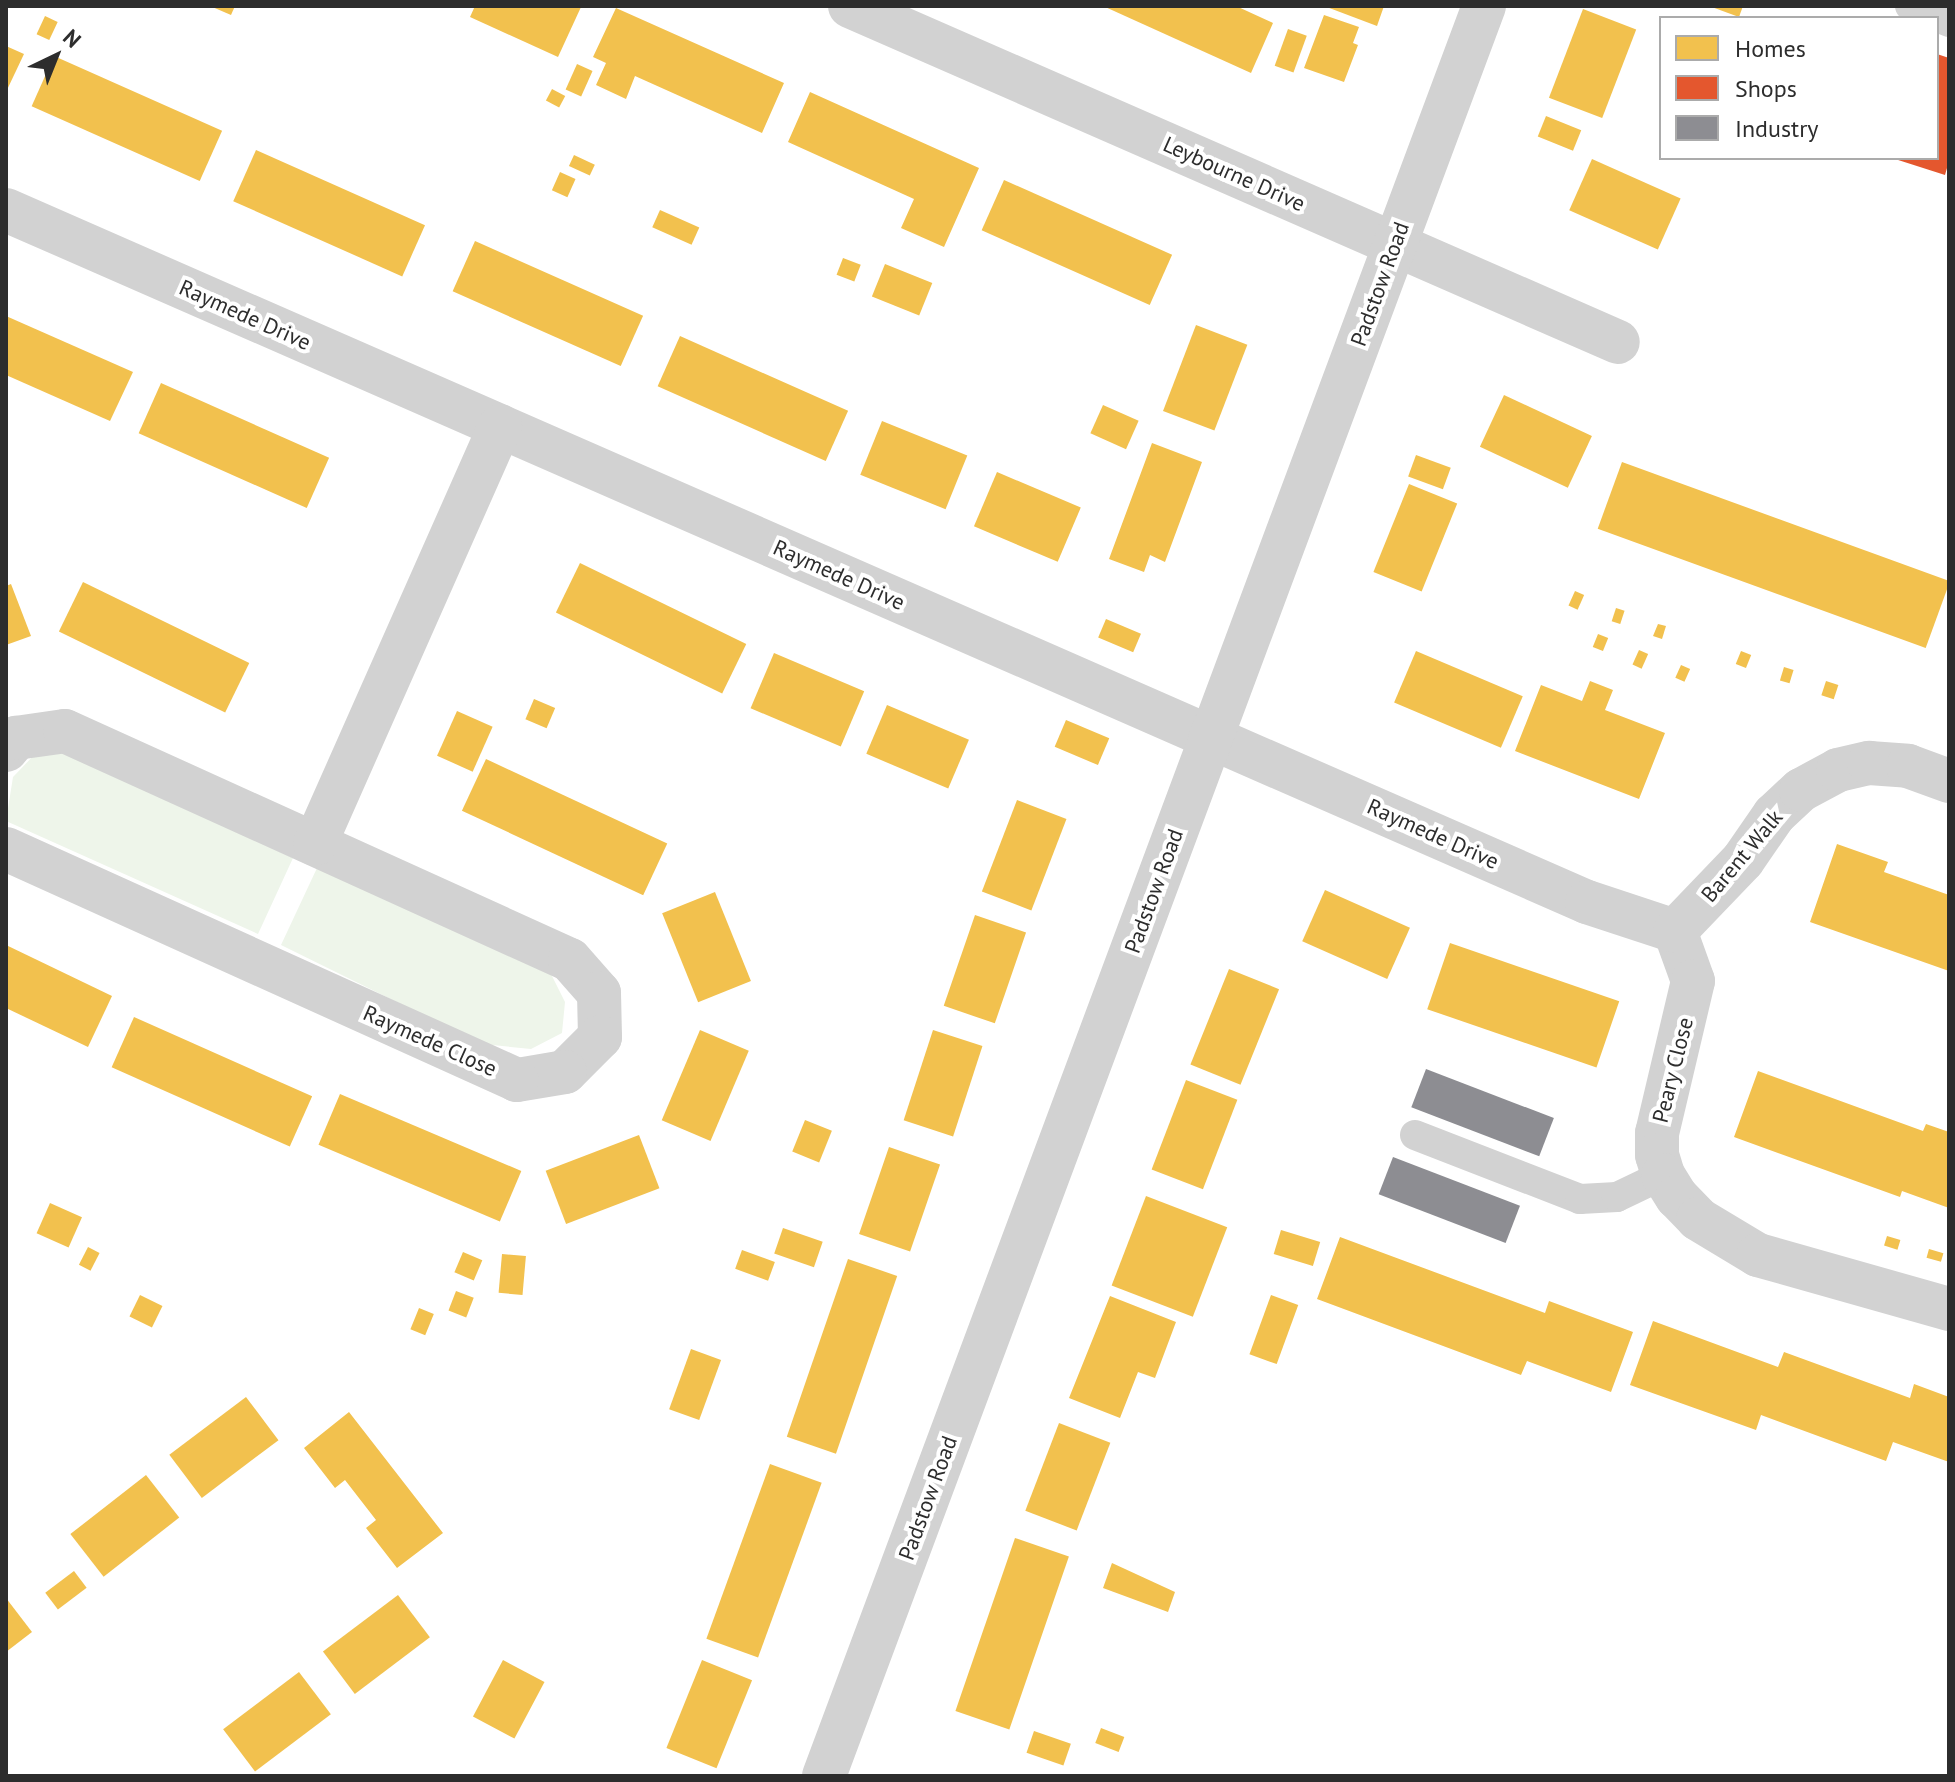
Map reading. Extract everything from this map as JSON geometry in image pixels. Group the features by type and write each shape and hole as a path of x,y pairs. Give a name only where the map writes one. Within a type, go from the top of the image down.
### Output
{"street":[{"name":"Leybourne Drive","path":"850,6 1618,342"},
{"name":"Padstow Road","path":"824,1776 1484,6"},
{"name":"Raymede Drive","path":"6,210 1587,902 1675,931"},
{"path":"315,844 500,426"},
{"name":"Raymede Close","path":"6,750 16,738 65,731 570,960 599,993 600,1037 565,1072 517,1080 6,849"},
{"name":"Barent Walk","path":"1675,931 1743,860 1774,815 1801,790 1826,777 1869,763 1908,766 1949,781"},
{"name":"Peary Close","path":"1675,931 1687,955 1693,981 1657,1133 1657,1155 1663,1175 1698,1219 1758,1255 1949,1309"}],"lane":[{"path":"1910,6 1934,16"},
{"path":"1415,1135 1580,1199 1617,1197 1663,1175"}],"shaded area":[{"path":"38,751 64,753 293,858 258,934 6,821 13,777"},
{"path":"317,868 551,974 565,1002 562,1033 531,1049 482,1044 281,945"}],"building: Homes":[{"path":"210,6 235,6 231,15"},
{"path":"475,6 581,7 558,57 470,17"},
{"path":"1103,6 1236,6 1273,23 1251,73"},
{"path":"1324,6 1384,6 1377,26"},
{"path":"1709,6 1743,6 1739,16"},
{"path":"616,8 784,83 762,133 635,76 626,99 596,85 606,63 593,57"},
{"path":"1583,9 1636,29 1602,118 1549,98"},
{"path":"1324,15 1359,27 1353,43 1358,45 1344,82 1304,68"},
{"path":"45,16 58,22 49,40 37,34"},
{"path":"1288,29 1307,36 1293,72 1275,66"},
{"path":"6,46 24,54 6,92"},
{"path":"54,56 222,131 200,181 32,106"},
{"path":"577,64 593,71 581,96 566,90"},
{"path":"552,89 565,96 559,108 546,100"},
{"path":"810,92 979,168 944,247 901,228 914,199 788,142"},
{"path":"1546,116 1581,130 1573,151 1538,136"},
{"path":"256,150 425,225 402,276 233,201"},
{"path":"574,155 595,165 590,176 569,166"},
{"path":"1592,159 1681,198 1658,250 1569,210"},
{"path":"560,172 576,179 567,197 552,190"},
{"path":"1004,180 1172,255 1150,305 982,230"},
{"path":"660,210 699,227 692,245 652,227"},
{"path":"475,241 643,316 621,366 453,291"},
{"path":"843,258 861,265 854,282 837,275"},
{"path":"885,264 932,283 919,316 872,296"},
{"path":"6,316 133,372 110,421 6,375"},
{"path":"1196,325 1247,345 1214,431 1163,411"},
{"path":"680,336 848,411 826,461 658,386"},
{"path":"161,383 329,458 307,508 139,433"},
{"path":"1504,395 1592,436 1568,488 1480,447"},
{"path":"1103,405 1139,421 1126,449 1090,433"},
{"path":"882,421 967,455 946,509 860,475"},
{"path":"1152,443 1202,462 1165,562 1150,555 1144,572 1109,559"},
{"path":"1416,455 1451,468 1443,489 1408,477"},
{"path":"1622,462 1949,581 1926,648 1598,529"},
{"path":"997,472 1081,508 1058,562 974,526"},
{"path":"1409,484 1457,503 1422,592 1373,572"},
{"path":"580,563 746,644 722,694 556,612"},
{"path":"83,582 249,663 225,713 59,631"},
{"path":"11,584 31,636 6,645 6,586"},
{"path":"1575,591 1584,595 1578,610 1568,606"},
{"path":"1616,608 1625,611 1620,624 1612,621"},
{"path":"1106,619 1141,634 1133,652 1098,637"},
{"path":"1658,624 1666,626 1662,639 1653,636"},
{"path":"1598,634 1608,638 1603,651 1593,647"},
{"path":"1639,650 1648,654 1642,669 1632,665"},
{"path":"1416,651 1523,696 1501,748 1394,703"},
{"path":"1741,651 1751,655 1746,668 1736,664"},
{"path":"774,653 864,691 841,747 751,708"},
{"path":"1681,665 1690,669 1684,682 1675,678"},
{"path":"1784,667 1794,670 1789,683 1780,680"},
{"path":"1590,681 1613,690 1605,710 1665,733 1639,799 1515,751 1541,685 1582,701"},
{"path":"1826,681 1838,685 1834,699 1821,695"},
{"path":"534,699 555,708 547,728 525,719"},
{"path":"887,705 969,740 948,789 866,754"},
{"path":"457,711 493,727 473,772 437,756"},
{"path":"1066,720 1109,738 1098,765 1055,747"},
{"path":"486,759 667,844 643,895 462,811"},
{"path":"1017,800 1066,819 1031,910 982,891"},
{"path":"1837,844 1888,862 1884,872 1949,895 1949,971 1810,922"},
{"path":"1325,890 1410,928 1387,979 1302,941"},
{"path":"715,892 751,981 698,1002 662,913"},
{"path":"975,915 1026,933 995,1023 944,1006"},
{"path":"1450,943 1619,1001 1596,1067 1427,1009"},
{"path":"6,945 112,996 88,1047 6,1008"},
{"path":"1229,969 1279,989 1240,1085 1190,1064"},
{"path":"134,1017 312,1096 290,1147 112,1067"},
{"path":"700,1030 749,1051 710,1141 662,1120"},
{"path":"933,1030 982,1046 953,1136 904,1120"},
{"path":"1758,1071 1923,1131 1926,1124 1949,1132 1949,1208 1902,1191 1900,1197 1734,1137"},
{"path":"1186,1080 1237,1100 1203,1189 1152,1170"},
{"path":"340,1094 521,1171 500,1222 319,1145"},
{"path":"805,1120 832,1131 819,1162 792,1152"},
{"path":"639,1135 659,1188 566,1224 546,1171"},
{"path":"889,1147 940,1165 910,1252 859,1234"},
{"path":"1146,1196 1227,1227 1193,1317 1112,1286"},
{"path":"50,1203 82,1217 69,1247 37,1233"},
{"path":"783,1228 823,1242 814,1267 774,1254"},
{"path":"1281,1230 1320,1242 1313,1266 1274,1254"},
{"path":"1887,1236 1900,1240 1897,1250 1884,1246"},
{"path":"1340,1237 1545,1313 1549,1301 1633,1332 1611,1392 1527,1361 1521,1375 1317,1299"},
{"path":"88,1247 100,1253 91,1271 79,1265"},
{"path":"1929,1249 1943,1253 1941,1262 1927,1258"},
{"path":"742,1250 775,1262 768,1281 735,1269"},
{"path":"463,1252 482,1260 474,1280 454,1272"},
{"path":"502,1254 526,1256 523,1295 499,1293"},
{"path":"848,1259 897,1276 836,1454 787,1437"},
{"path":"456,1291 474,1298 466,1317 448,1311"},
{"path":"140,1295 162,1306 152,1328 129,1317"},
{"path":"1271,1295 1298,1305 1277,1364 1249,1354"},
{"path":"1110,1296 1176,1322 1155,1378 1138,1372 1120,1418 1069,1398"},
{"path":"419,1308 434,1314 425,1335 410,1329"},
{"path":"1653,1321 1778,1367 1784,1352 1910,1398 1914,1384 1949,1397 1949,1462 1893,1442 1886,1461 1761,1415 1756,1430 1630,1385"},
{"path":"691,1349 721,1360 699,1420 669,1409"},
{"path":"246,1397 278,1440 202,1498 169,1455"},
{"path":"349,1412 443,1533 397,1568 366,1528 376,1520 345,1480 335,1488 304,1448"},
{"path":"1059,1423 1110,1443 1077,1530 1025,1511"},
{"path":"770,1464 822,1483 758,1658 706,1639"},
{"path":"146,1475 179,1518 104,1577 70,1534"},
{"path":"1015,1538 1069,1557 1009,1730 955,1711"},
{"path":"1112,1563 1175,1592 1168,1612 1103,1588"},
{"path":"74,1571 87,1588 58,1609 45,1593"},
{"path":"398,1595 430,1637 355,1694 323,1652"},
{"path":"6,1598 32,1632 6,1652"},
{"path":"503,1660 544,1682 514,1739 473,1717"},
{"path":"702,1660 752,1680 716,1768 666,1748"},
{"path":"299,1672 331,1714 255,1772 223,1729"},
{"path":"1101,1728 1124,1737 1119,1752 1095,1743"},
{"path":"1034,1731 1071,1744 1063,1765 1027,1753"}],"building: Shops":[{"path":"1939,55 1949,58 1949,161 1945,175 1898,160 1939,160"}],"building: Industry":[{"path":"1426,1069 1554,1118 1539,1156 1411,1107"},
{"path":"1393,1157 1520,1206 1506,1243 1379,1194"}]}
